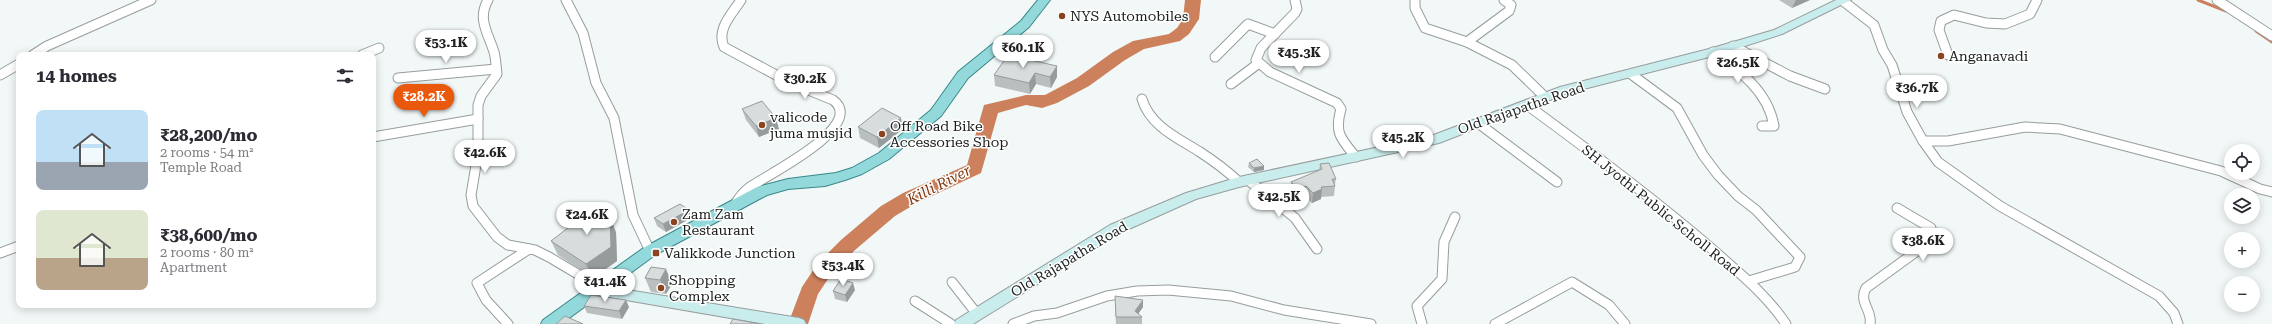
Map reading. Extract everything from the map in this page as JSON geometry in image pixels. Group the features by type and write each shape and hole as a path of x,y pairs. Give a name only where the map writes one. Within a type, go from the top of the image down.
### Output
{"main road":[{"path":"549,324 650,251 762,190 788,184 826,181 840,178 857,171 884,156 936,113 963,75 1025,24 1044,0"},
{"name":"Old Rajapatha Road","path":"961,324 1115,229 1191,196 1243,181 1434,140 1564,90 1713,52 1778,32 1844,1"},
{"path":"597,290 799,324"}],"street":[{"path":"38,52 47,46 151,0"},
{"path":"488,0 483,7 485,33 493,50 496,74 490,86 481,96 478,106 478,153 471,195 473,206 497,237 508,245 529,249 549,256 581,276 597,290"},
{"path":"566,0 583,33 596,84 614,118 633,214 650,251"},
{"path":"734,206 741,194 753,184 815,147 830,134 838,122 840,112 839,106 829,98 794,85 724,47 720,40 720,33 741,0"},
{"path":"1295,0 1297,9 1295,13 1257,55 1256,60 1270,72 1337,103 1341,109 1336,124 1337,133 1356,157"},
{"path":"1414,0 1415,8 1425,28 1467,42 1512,65 1545,97"},
{"path":"1467,42 1511,9 1511,5 1504,0"},
{"path":"1948,54 1939,30 1941,21 1954,15 1986,23 2005,24 2030,14 2037,0"},
{"path":"2217,0 2272,36"},
{"path":"1844,1 1874,25 1883,50 1892,65 1907,112 1923,141 1938,162 2000,206 2159,296 2174,313 2178,324"},
{"path":"1215,57 1248,24 1275,34"},
{"path":"1733,46 1790,76 1825,89"},
{"path":"369,52 379,48"},
{"path":"1713,52 1742,74 1764,100 1774,126 1762,126"},
{"path":"1231,84 1259,63"},
{"path":"0,75 16,66"},
{"path":"398,78 496,70"},
{"path":"1631,74 1677,108 1703,155 1718,175 1738,196 1756,210 1800,257 1795,267 1749,281"},
{"path":"1142,99 1145,110 1164,129 1210,158 1295,218 1317,249"},
{"name":"SH Jyothi Public Scholl Road","path":"1527,105 1664,209 1749,281 1777,308 1786,324"},
{"path":"376,137 478,120"},
{"path":"1478,123 1557,182"},
{"path":"1923,141 1948,141 2025,127 2060,129 2221,171 2260,189 2272,192"},
{"path":"1870,324 1871,320 1863,296 1864,290 1872,282 1919,251 1932,233 1931,228 1897,208"},
{"path":"1422,324 1417,306 1442,279 1444,242 1455,217"},
{"path":"0,253 16,247"},
{"path":"508,324 479,290 477,283 492,271 529,249"},
{"path":"952,282 977,314"},
{"path":"1495,324 1572,282 1609,304 1625,324"},
{"path":"1013,324 1034,316 1057,313 1107,296 1137,291 1168,290 1231,296 1284,310 1371,324"},
{"path":"915,301 951,324"}],"building":[{"path":"1008,55 1057,66 1050,77 1035,73 1029,83 994,75"},
{"path":"762,101 776,118 756,126 742,109"},
{"path":"882,108 901,118 877,137 858,127"},
{"path":"1257,159 1264,166 1254,168 1249,163"},
{"path":"1329,163 1336,179 1332,179 1335,186 1321,187 1322,189 1313,193 1306,186 1298,189 1291,182 1322,169 1320,164"},
{"path":"680,204 689,210 663,224 654,218"},
{"path":"595,207 610,217 611,247 586,264 551,241"},
{"path":"651,267 666,269 660,280 645,278"},
{"path":"841,279 853,283 845,295 833,291"},
{"path":"591,295 626,300 619,311 584,306"},
{"path":"1115,296 1143,300 1135,311 1142,317 1116,317"},
{"path":"565,316 583,324 556,324"},
{"path":"733,319 760,324 730,324"}],"waterway":[{"name":"Killi River","path":"798,324 809,292 825,268 848,245 888,211 910,198 936,188 975,169 990,109 1026,100 1042,102 1051,99 1083,82 1119,56 1139,45 1174,38 1183,31 1191,19 1193,0"},
{"path":"2198,0 2226,11"},
{"path":"2256,31 2272,42"}],"place":[{"name":"NYS Automobiles","path":"1062,16"},
{"name":"Anganavadi","path":"1941,56"},
{"name":"valicode juma musjid","path":"762,125"},
{"name":"Off Road Bike Accessories Shop","path":"882,134"},
{"name":"Zam Zam Restaurant","path":"674,222"},
{"name":"Valikkode Junction","path":"656,253"},
{"name":"Shopping Complex","path":"661,288"}]}
